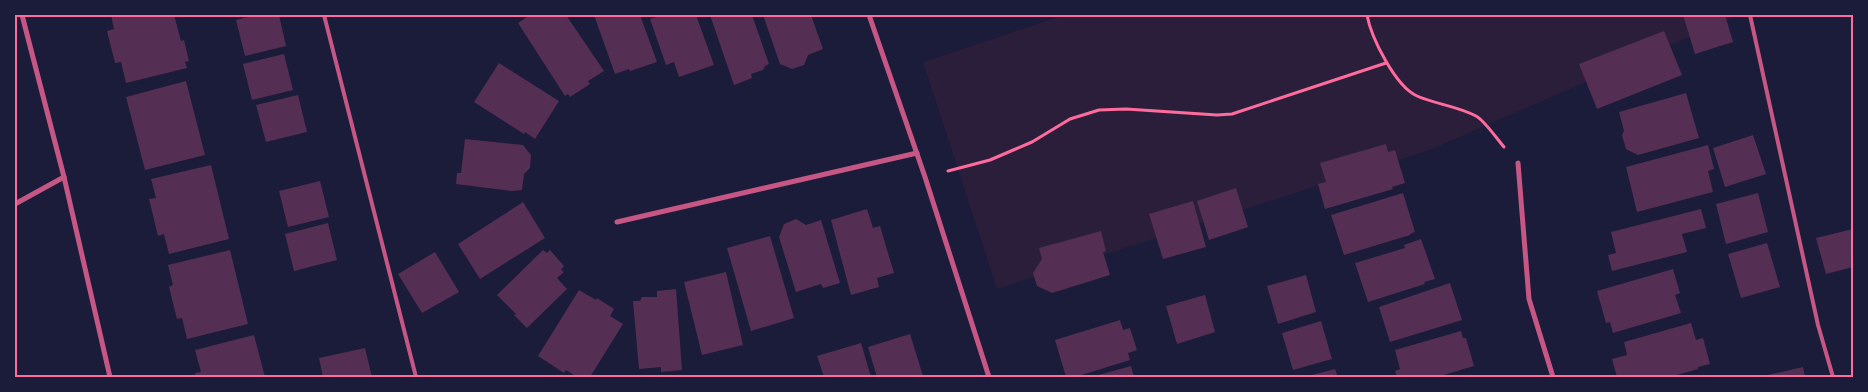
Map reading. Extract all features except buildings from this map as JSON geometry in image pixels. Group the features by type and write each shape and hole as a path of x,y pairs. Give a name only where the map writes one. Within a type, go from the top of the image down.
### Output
{"street":[{"path":"22,15 64,177 110,377"},
{"path":"869,15 925,177 989,377"},
{"path":"617,222 917,153"},
{"path":"1518,163 1529,299 1553,377"},
{"path":"15,204 64,177"}],"lane":[{"path":"324,15 416,377"},
{"path":"1750,15 1818,324 1833,377"}],"path":[{"path":"1367,15 1368,24 1386,63 1398,80 1415,95 1477,116 1518,163"},
{"path":"925,177 990,160 1032,142 1070,119 1099,110 1232,114 1386,63"}],"shaded area":[{"path":"1064,15 1732,15 1733,18 1432,149 997,289 923,62"}]}
